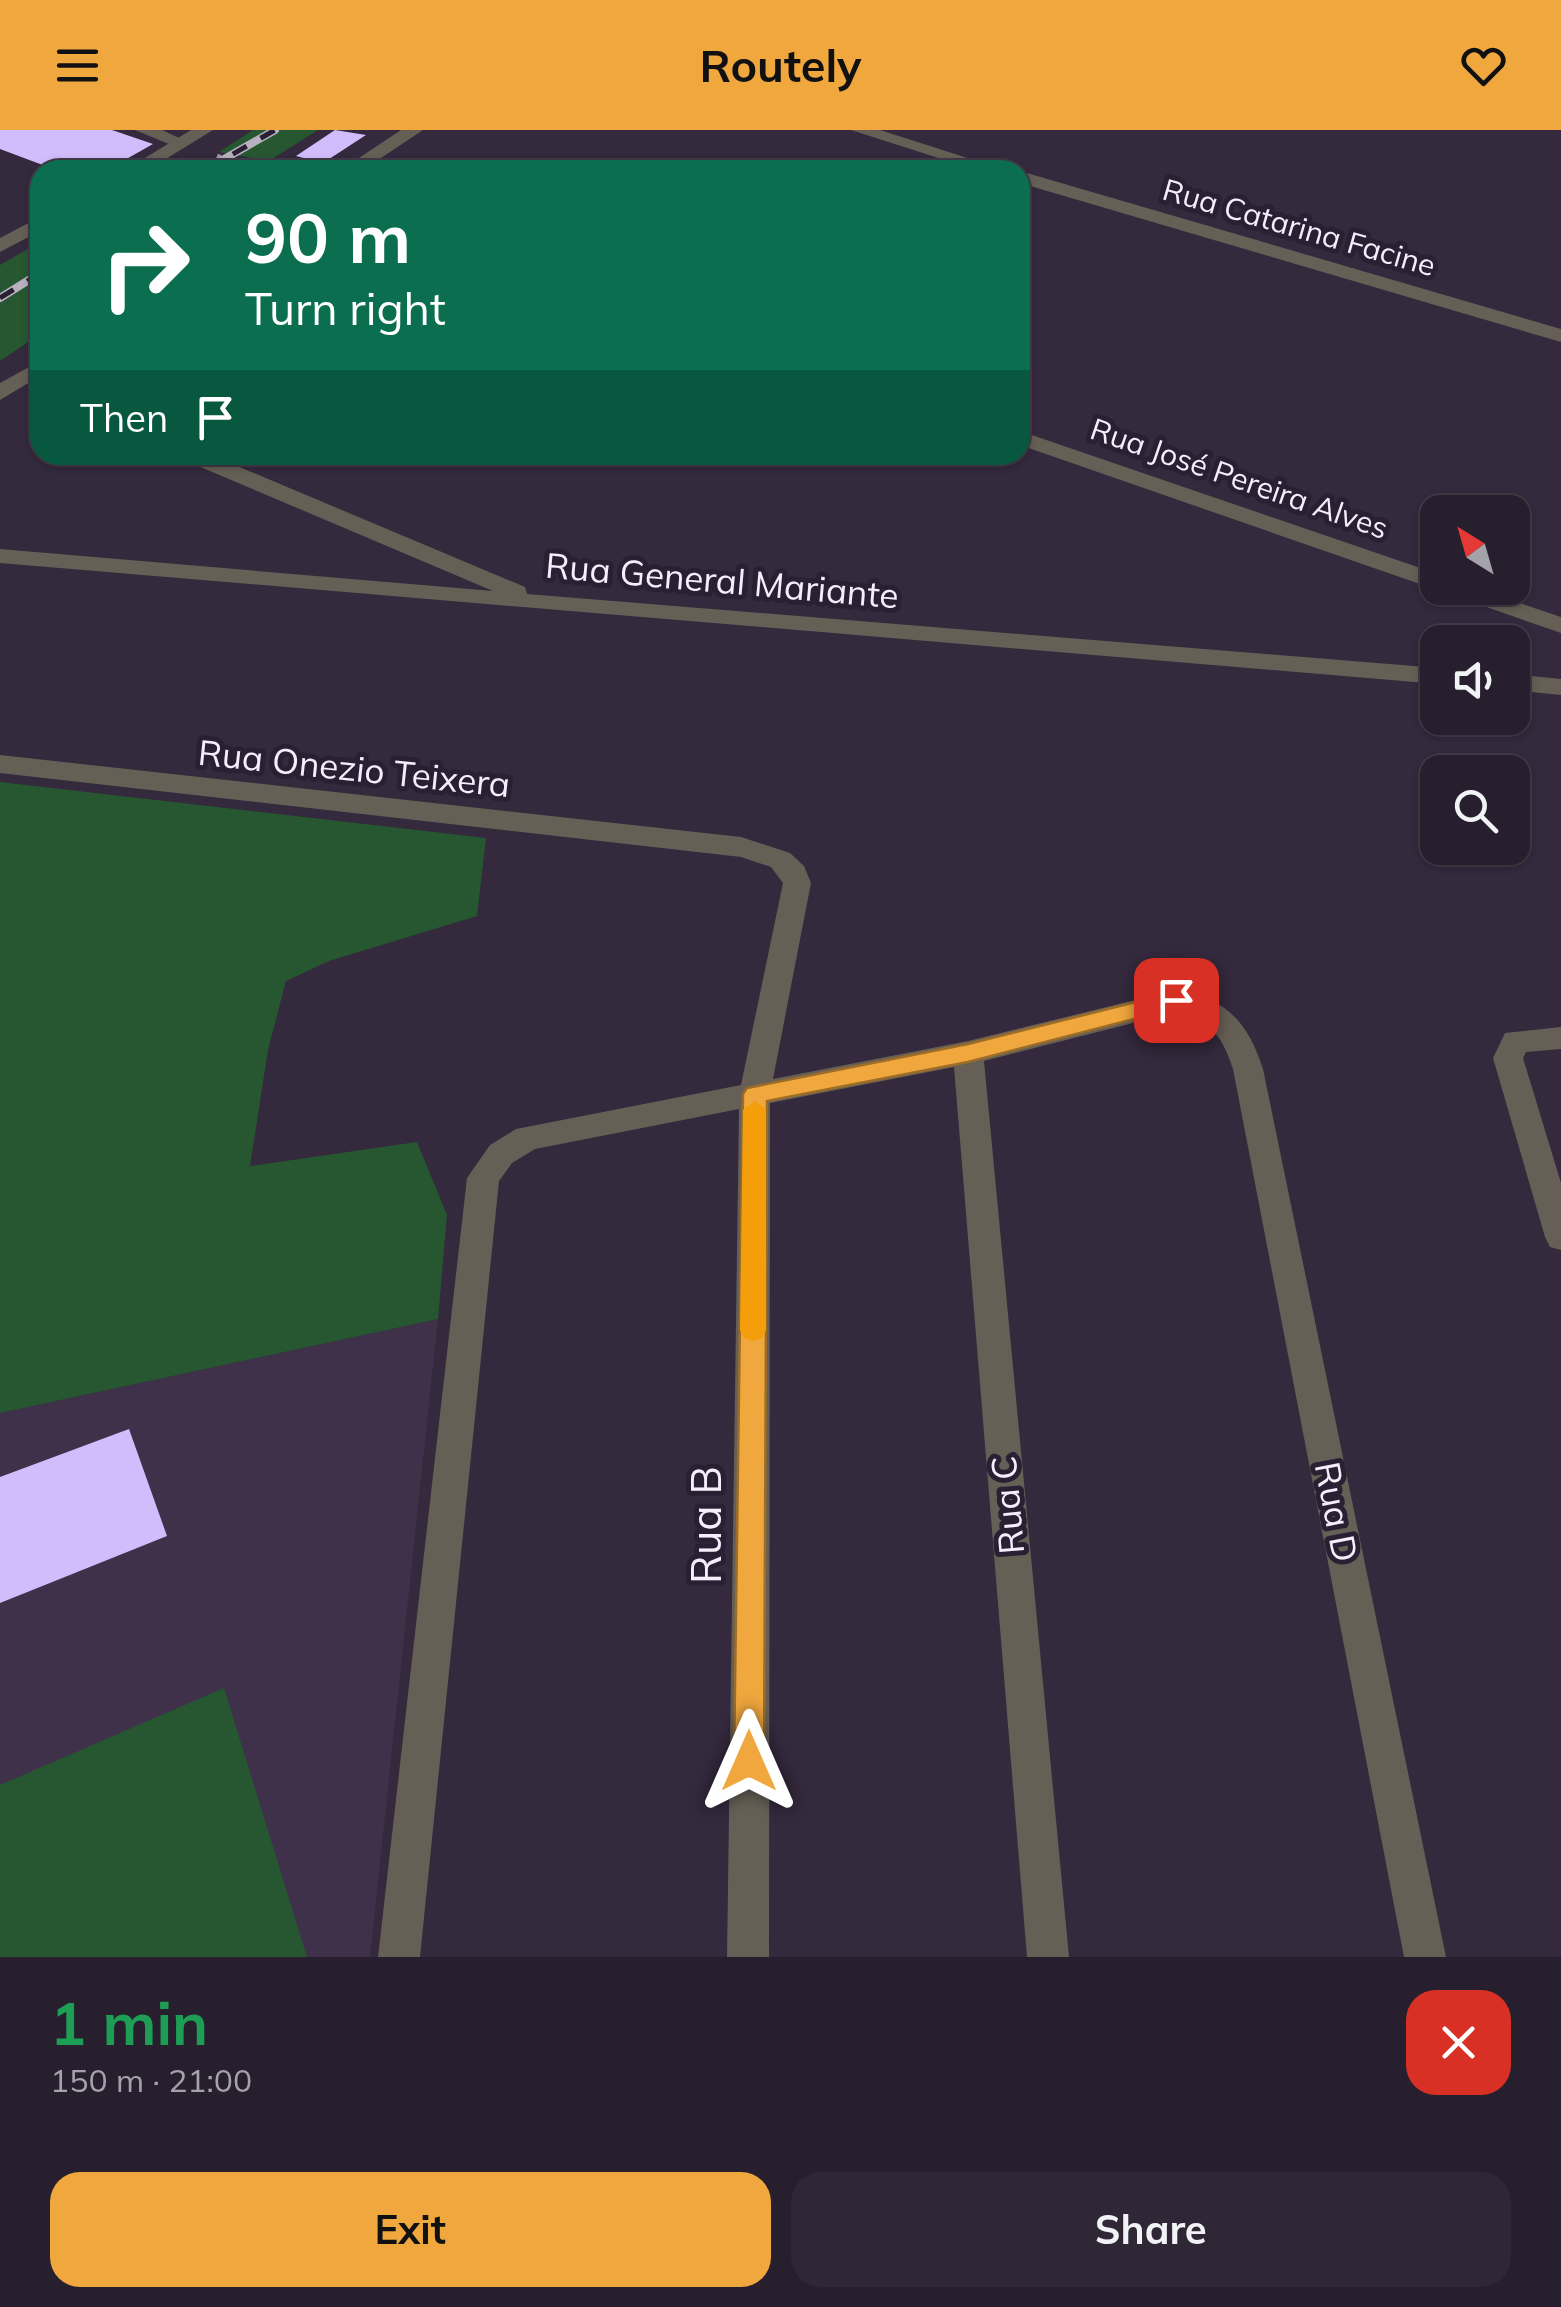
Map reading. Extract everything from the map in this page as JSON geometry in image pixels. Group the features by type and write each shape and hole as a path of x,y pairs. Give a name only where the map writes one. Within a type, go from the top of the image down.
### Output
{"street":[{"path":"144,130 181,143"},
{"path":"151,160 204,130"},
{"path":"366,160 414,130"},
{"path":"860,130 962,160"},
{"name":"Rua Catarina Facine","path":"1030,180 1561,336"},
{"path":"0,246 30,229"},
{"name":"Rua José Pereira Alves","path":"1030,441 1420,576"},
{"path":"216,465 535,600"},
{"name":"Rua General Mariante","path":"0,556 384,592 535,600 1420,674"},
{"path":"1502,605 1561,625"},
{"path":"1530,683 1561,686"},
{"name":"Rua Onezio Teixera","path":"0,764 741,846 774,856 792,867 799,884 775,978 755,1094"},
{"name":"Rua D","path":"968,1053 1176,1000 1198,1002 1213,1010 1238,1041 1250,1067 1254,1107 1425,1957"},
{"path":"1561,1038 1516,1041 1508,1058 1561,1237"},
{"path":"399,1957 483,1178 500,1154 526,1138 968,1053"},
{"name":"Rua C","path":"968,1053 1048,1957"},
{"name":"Rua B","path":"748,1957 755,1094"}],"shaded area":[{"path":"438,1319 370,1957 0,1957 0,1413"}],"green space":[{"path":"253,130 318,130 271,160 219,152"},
{"path":"30,248 30,341 0,361 0,265"},
{"path":"0,782 486,838 477,916 329,961 286,981 268,1050 250,1166 417,1142 447,1215 438,1319 0,1413"},
{"path":"224,1688 307,1957 0,1957 0,1785"}],"building":[{"path":"0,130 112,130 153,144 125,160 30,160 0,149"},
{"path":"335,130 366,135 328,160 296,156"},
{"path":"129,1429 167,1536 0,1603 0,1477"}],"railway":[{"path":"222,160 275,130"},
{"path":"0,298 30,279"}],"slow traffic":[{"path":"753,1330 755,1110"}],"route":[{"path":"749,1761 755,1094 968,1053 1176,1000"}]}
